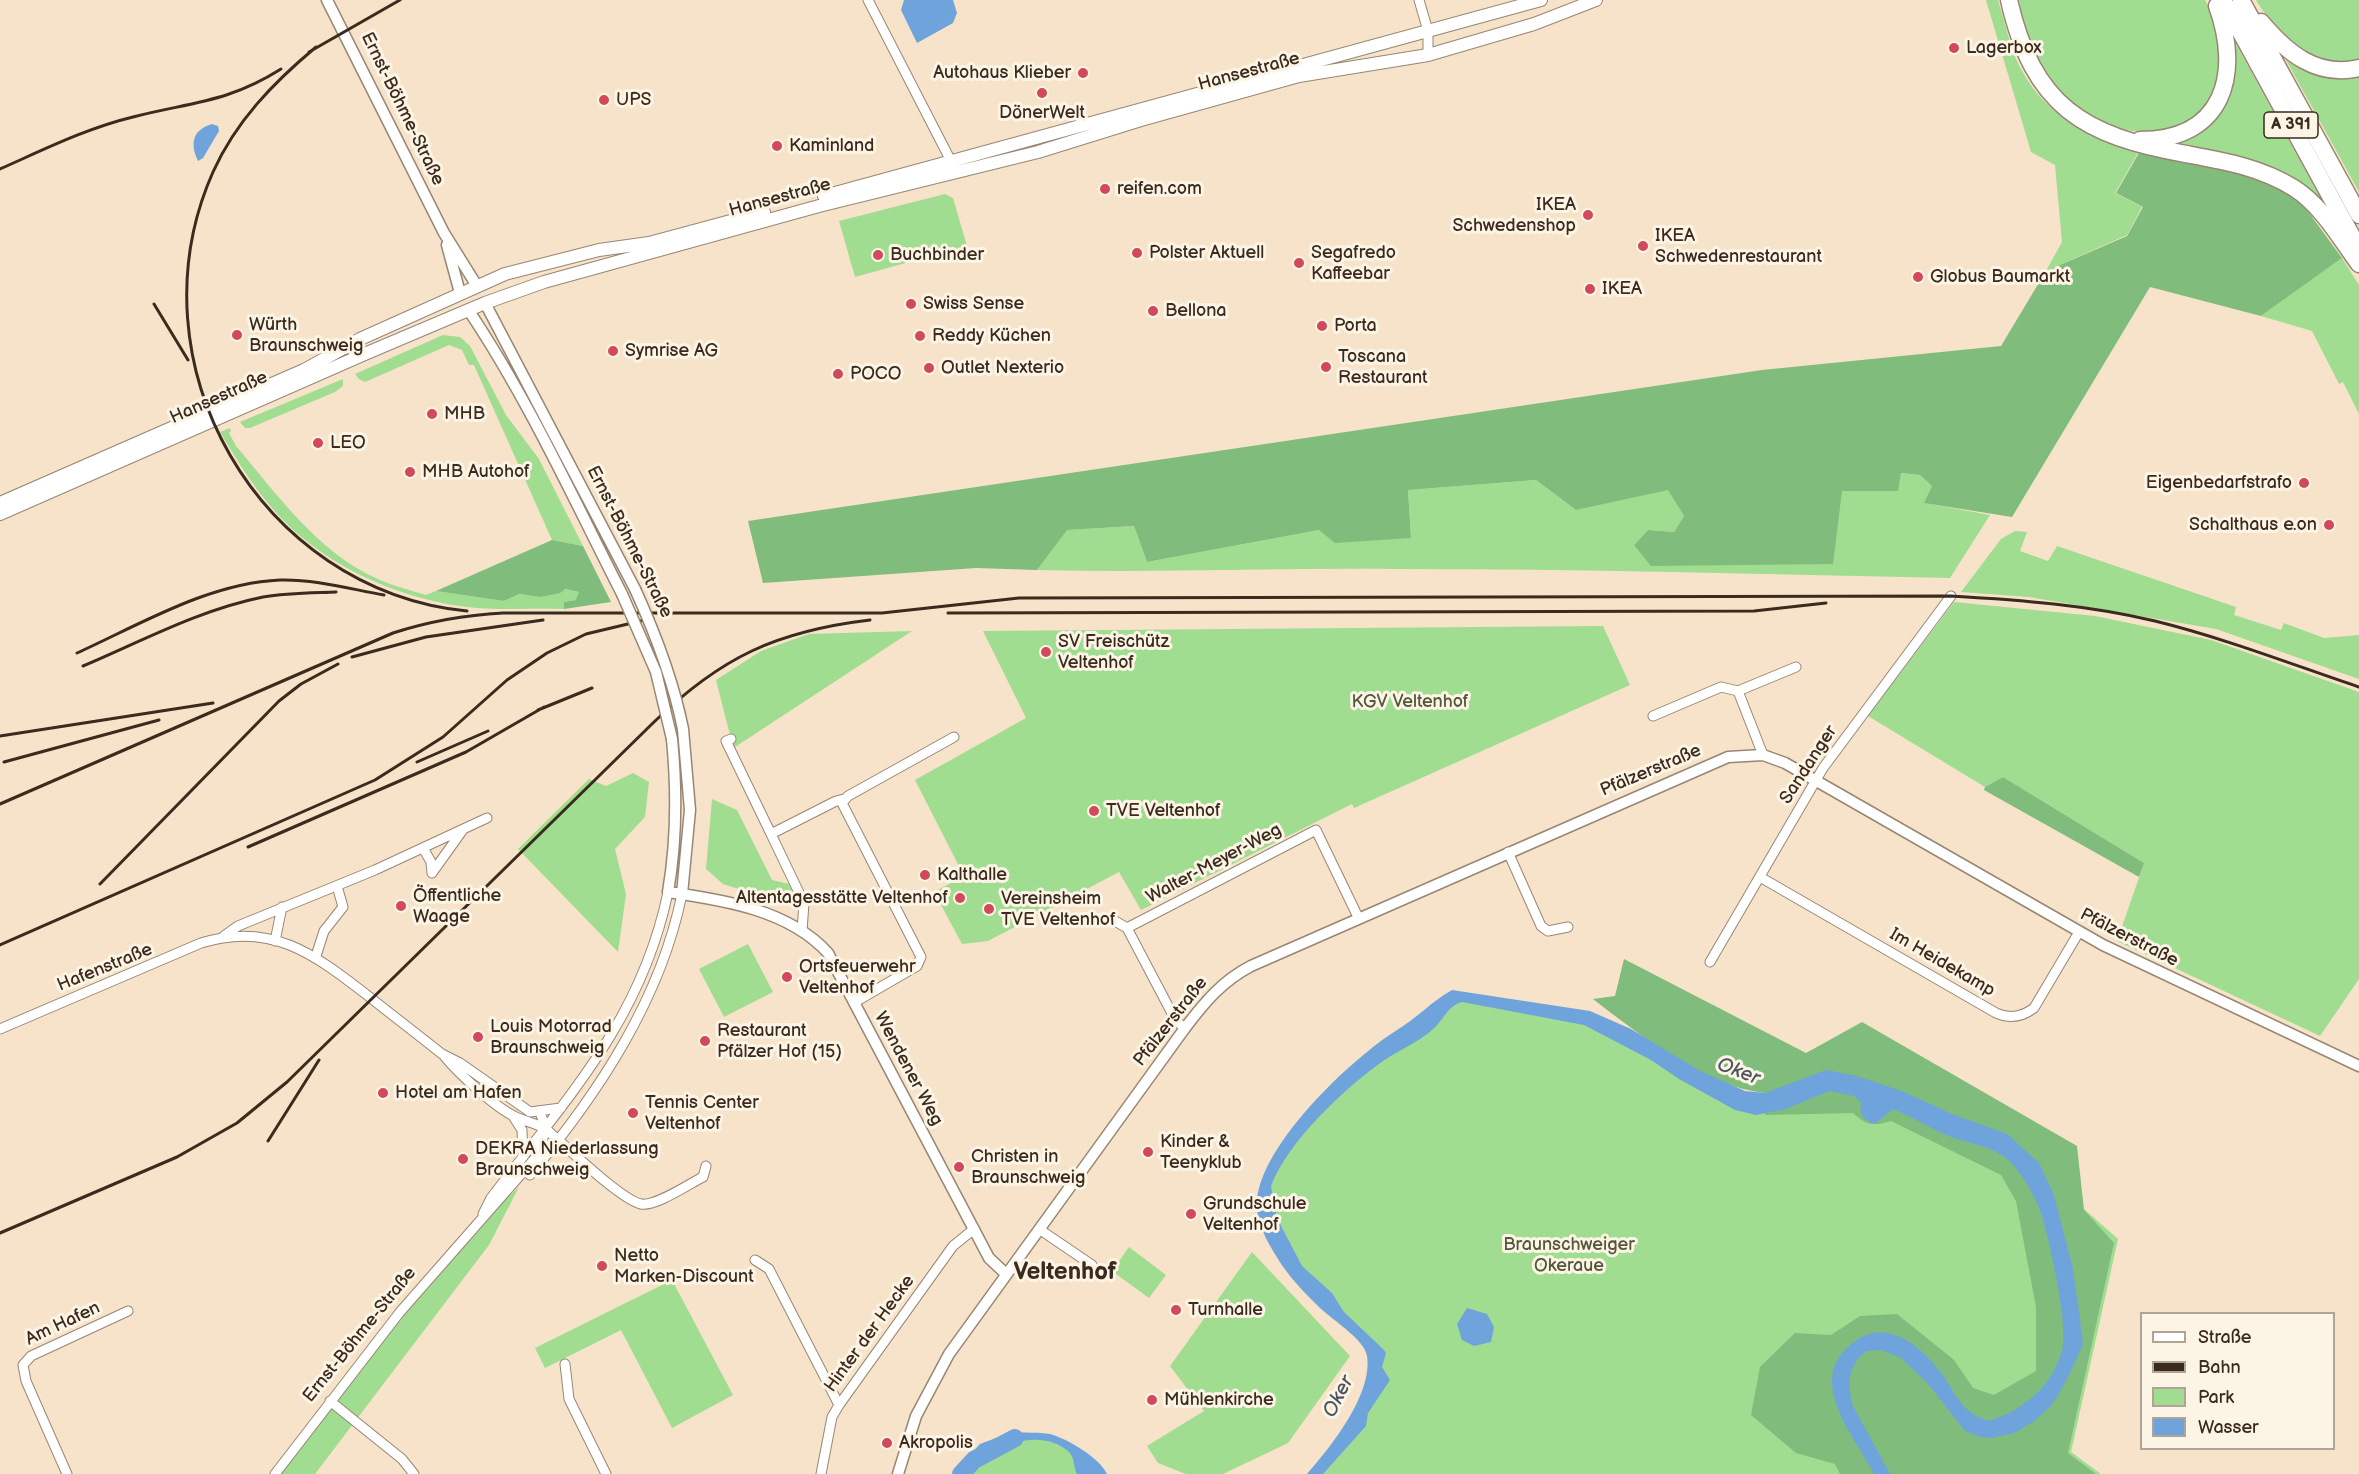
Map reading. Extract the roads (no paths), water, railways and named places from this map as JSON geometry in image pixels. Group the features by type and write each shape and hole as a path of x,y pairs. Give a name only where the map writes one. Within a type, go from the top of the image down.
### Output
{"highway":[{"path":"2009,0 2020,43 2042,84 2067,110 2097,130 2154,149 2241,165 2284,183 2313,204 2359,264"},
{"path":"2112,135 2142,140 2172,136 2193,127 2211,111 2223,92 2229,62 2224,25 2215,0"},
{"name":"A 391","path":"2223,0 2359,249"},
{"path":"2242,0 2280,42 2307,64 2334,71 2359,68"},
{"name":"A 391","path":"2242,0 2359,215"}],"main road":[{"name":"Hansestraße","path":"0,514 367,353 485,303 544,282 1541,0"},
{"name":"Hansestraße","path":"0,503 304,370 360,339 505,274 599,250 649,243 954,167 1038,152 1141,120 1299,76 1428,55 1534,24 1596,0"},
{"name":"Ernst-Böhme-Straße","path":"477,286 485,303"},
{"name":"Ernst-Böhme-Straße","path":"460,293 469,311"}],"street":[{"name":"Ernst-Böhme-Straße","path":"327,0 444,233 477,286"},
{"path":"868,0 954,167"},
{"path":"1419,0 1428,31 1428,55"},
{"name":"Ernst-Böhme-Straße","path":"444,233 460,293"},
{"name":"Ernst-Böhme-Straße","path":"478,1224 519,1187 557,1140 628,1038 647,1002 670,943 682,894 690,810 683,729 676,690 665,658 635,589 485,303"},
{"name":"Ernst-Böhme-Straße","path":"469,311 485,335 543,441 622,594 656,672 672,739 677,790 676,835 668,892 653,949 636,994 603,1052 491,1198 478,1224"},
{"name":"Sandanger","path":"1710,962 1816,780 1951,596"},
{"path":"1653,716 1720,687 1738,691 1796,667"},
{"path":"1738,691 1762,755"},
{"path":"771,834 836,801 844,800 954,737"},
{"path":"731,739 726,741 804,903 802,931"},
{"name":"Pfälzerstraße","path":"898,1474 909,1433 932,1383 949,1354 1185,1028 1205,1002 1237,973 1713,762 1740,755 1762,755 1785,762 2079,932 2151,970 2359,1066"},
{"path":"844,800 843,807 921,957 917,966 855,1002"},
{"name":"Hafenstraße","path":"0,1029 222,937 238,926 337,886 487,818"},
{"name":"Hafenstraße","path":"423,848 431,862 432,873 464,829"},
{"name":"Walter-Meyer-Weg","path":"1127,928 1316,830 1359,919"},
{"path":"1508,852 1541,926 1548,931 1568,927"},
{"name":"Im Heidekamp","path":"1760,877 1996,1013 2007,1017 2023,1015 2034,1008 2079,932"},
{"path":"316,956 324,931 343,907 337,886"},
{"path":"668,892 682,894"},
{"name":"Wendener Weg","path":"682,894 768,914 802,931 828,953 989,1258 1006,1274"},
{"path":"275,941 282,907"},
{"path":"1115,921 1127,928 1176,1021 1185,1028"},
{"name":"Hafenstraße","path":"222,937 253,937 275,941 316,956 442,1054 456,1070 513,1116 546,1129"},
{"name":"Hafenstraße","path":"442,1054 460,1063 527,1110 540,1112"},
{"path":"561,1108 540,1112 546,1129 617,1189 640,1204 653,1203 703,1177 706,1166"},
{"path":"513,1116 522,1130 523,1157"},
{"name":"Ernst-Böhme-Straße","path":"275,1474 420,1288 537,1156 546,1129"},
{"name":"Hinter der Hecke","path":"821,1474 832,1417 838,1405 953,1246 974,1229"},
{"path":"1039,1229 1092,1265"},
{"path":"755,1260 769,1269 838,1405"},
{"name":"Am Hafen","path":"67,1474 26,1381 23,1365 31,1356 128,1311"},
{"path":"565,1364 569,1399 606,1474"},
{"path":"330,1401 402,1459 414,1474"}],"water":[{"path":"904,0 953,0 957,13 953,23 917,43 901,10"},
{"path":"212,124 218,126 219,131 203,158 198,161 194,149 194,138 200,130"},
{"path":"1452,990 1590,1011 1631,1029 1700,1071 1745,1091 1765,1093 1826,1070 1857,1076 1904,1092 1952,1114 2007,1134 2039,1163 2054,1195 2073,1269 2083,1345 2051,1406 2033,1422 2014,1433 1992,1438 1980,1437 1965,1431 1928,1384 1900,1357 1880,1350 1867,1351 1858,1358 1852,1369 1849,1383 1852,1404 1890,1474 1874,1474 1848,1430 1834,1397 1832,1380 1835,1365 1845,1350 1858,1339 1871,1334 1884,1333 1910,1342 1932,1362 1968,1410 1989,1421 2024,1404 2043,1387 2051,1376 2062,1351 2063,1339 2061,1305 2054,1264 2036,1201 2022,1177 2006,1158 1985,1147 1946,1135 1893,1109 1875,1124 1862,1116 1861,1102 1854,1096 1829,1091 1786,1109 1756,1115 1735,1110 1679,1079 1651,1060 1584,1025 1462,1002 1453,1007 1427,1034 1383,1061 1335,1101 1290,1151 1271,1186 1277,1218 1302,1266 1332,1293 1344,1312 1383,1349 1386,1353 1382,1367 1390,1380 1368,1413 1366,1426 1323,1474 1307,1474 1338,1435 1357,1403 1364,1387 1367,1356 1360,1343 1300,1287 1274,1253 1265,1236 1257,1210 1262,1178 1274,1154 1291,1129 1334,1082 1378,1043"},
{"path":"1467,1308 1487,1314 1494,1327 1491,1342 1474,1346 1462,1340 1457,1324"},
{"path":"1012,1432 1050,1434 1066,1440 1091,1456 1107,1474 1077,1474 1069,1452 1057,1444 1044,1440 1030,1440 1001,1447 977,1464 968,1474 954,1474 980,1444"}],"waterway":[{"name":"Oker","path":"961,1474 974,1460 1015,1438"}],"railway":[{"path":"309,52 400,0"},
{"path":"316,47 257,104 233,136 213,172 191,245 188,318 201,389 230,455 273,513 328,560 393,594 467,611"},
{"path":"0,169 99,127 226,95 243,89 281,69"},
{"path":"154,304 188,360"},
{"path":"77,653 201,597 254,583 280,580 306,581 384,595"},
{"path":"83,666 193,618 239,603 263,597 336,592"},
{"path":"0,804 393,633 448,619 503,613 882,613 1019,598 1951,596 2028,601 2130,615 2232,643 2359,687"},
{"path":"948,613 1754,611 1826,603"},
{"path":"0,945 375,780 443,737 507,680 547,653 586,634 653,618"},
{"path":"352,657 426,637 543,620"},
{"path":"0,1233 177,1157 237,1123 287,1082 654,722 703,680 727,664 778,640 806,631 870,620"},
{"path":"100,884 279,701 301,684 338,664"},
{"path":"538,710 592,688"},
{"path":"0,736 213,703"},
{"path":"248,847 466,752 544,707"},
{"path":"4,762 159,720"},
{"path":"417,762 488,731"},
{"path":"268,1141 319,1060"}],"place":[{"name":"Lagerbox","path":"1954,48"},
{"name":"Autohaus Klieber","path":"1083,73"},
{"name":"DönerWelt","path":"1042,93"},
{"name":"UPS","path":"604,100"},
{"name":"Kaminland","path":"777,146"},
{"name":"reifen.com","path":"1105,189"},
{"name":"IKEA Schwedenshop","path":"1588,215"},
{"name":"IKEA Schwedenrestaurant","path":"1643,246"},
{"name":"Polster Aktuell","path":"1137,253"},
{"name":"Buchbinder","path":"878,255"},
{"name":"Segafredo Kaffeebar","path":"1299,263"},
{"name":"Globus Baumarkt","path":"1918,277"},
{"name":"IKEA","path":"1590,289"},
{"name":"Swiss Sense","path":"911,304"},
{"name":"Bellona","path":"1153,311"},
{"name":"Porta","path":"1322,326"},
{"name":"Würth Braunschweig","path":"237,335"},
{"name":"Reddy Küchen","path":"920,336"},
{"name":"Symrise AG","path":"613,351"},
{"name":"Toscana Restaurant","path":"1326,367"},
{"name":"Outlet Nexterio","path":"929,368"},
{"name":"POCO","path":"838,374"},
{"name":"MHB","path":"432,414"},
{"name":"LEO","path":"318,443"},
{"name":"MHB Autohof","path":"410,472"},
{"name":"Eigenbedarfstrafo","path":"2304,483"},
{"name":"Schalthaus e.on","path":"2329,525"},
{"name":"SV Freischütz Veltenhof","path":"1046,652"},
{"name":"TVE Veltenhof","path":"1094,811"},
{"name":"Kalthalle","path":"925,875"},
{"name":"Altentagesstätte Veltenhof","path":"960,898"},
{"name":"Öffentliche Waage","path":"401,906"},
{"name":"Vereinsheim TVE Veltenhof","path":"989,909"},
{"name":"Ortsfeuerwehr Veltenhof","path":"787,977"},
{"name":"Louis Motorrad Braunschweig","path":"478,1037"},
{"name":"Restaurant Pfälzer Hof (15)","path":"705,1041"},
{"name":"Hotel am Hafen","path":"383,1093"},
{"name":"Tennis Center Veltenhof","path":"633,1113"},
{"name":"Kinder & Teenyklub","path":"1148,1152"},
{"name":"DEKRA Niederlassung Braunschweig","path":"463,1159"},
{"name":"Christen in Braunschweig","path":"959,1167"},
{"name":"Grundschule Veltenhof","path":"1191,1214"},
{"name":"Netto Marken-Discount","path":"602,1266"},
{"name":"Turnhalle","path":"1176,1310"},
{"name":"Mühlenkirche","path":"1152,1400"},
{"name":"Akropolis","path":"887,1443"}],"district":[{"name":"Veltenhof","path":"1065,1273"}],"park label":[{"name":"KGV Veltenhof","path":"1410,702"},
{"name":"Braunschweiger Okeraue","path":"1569,1255"}]}
